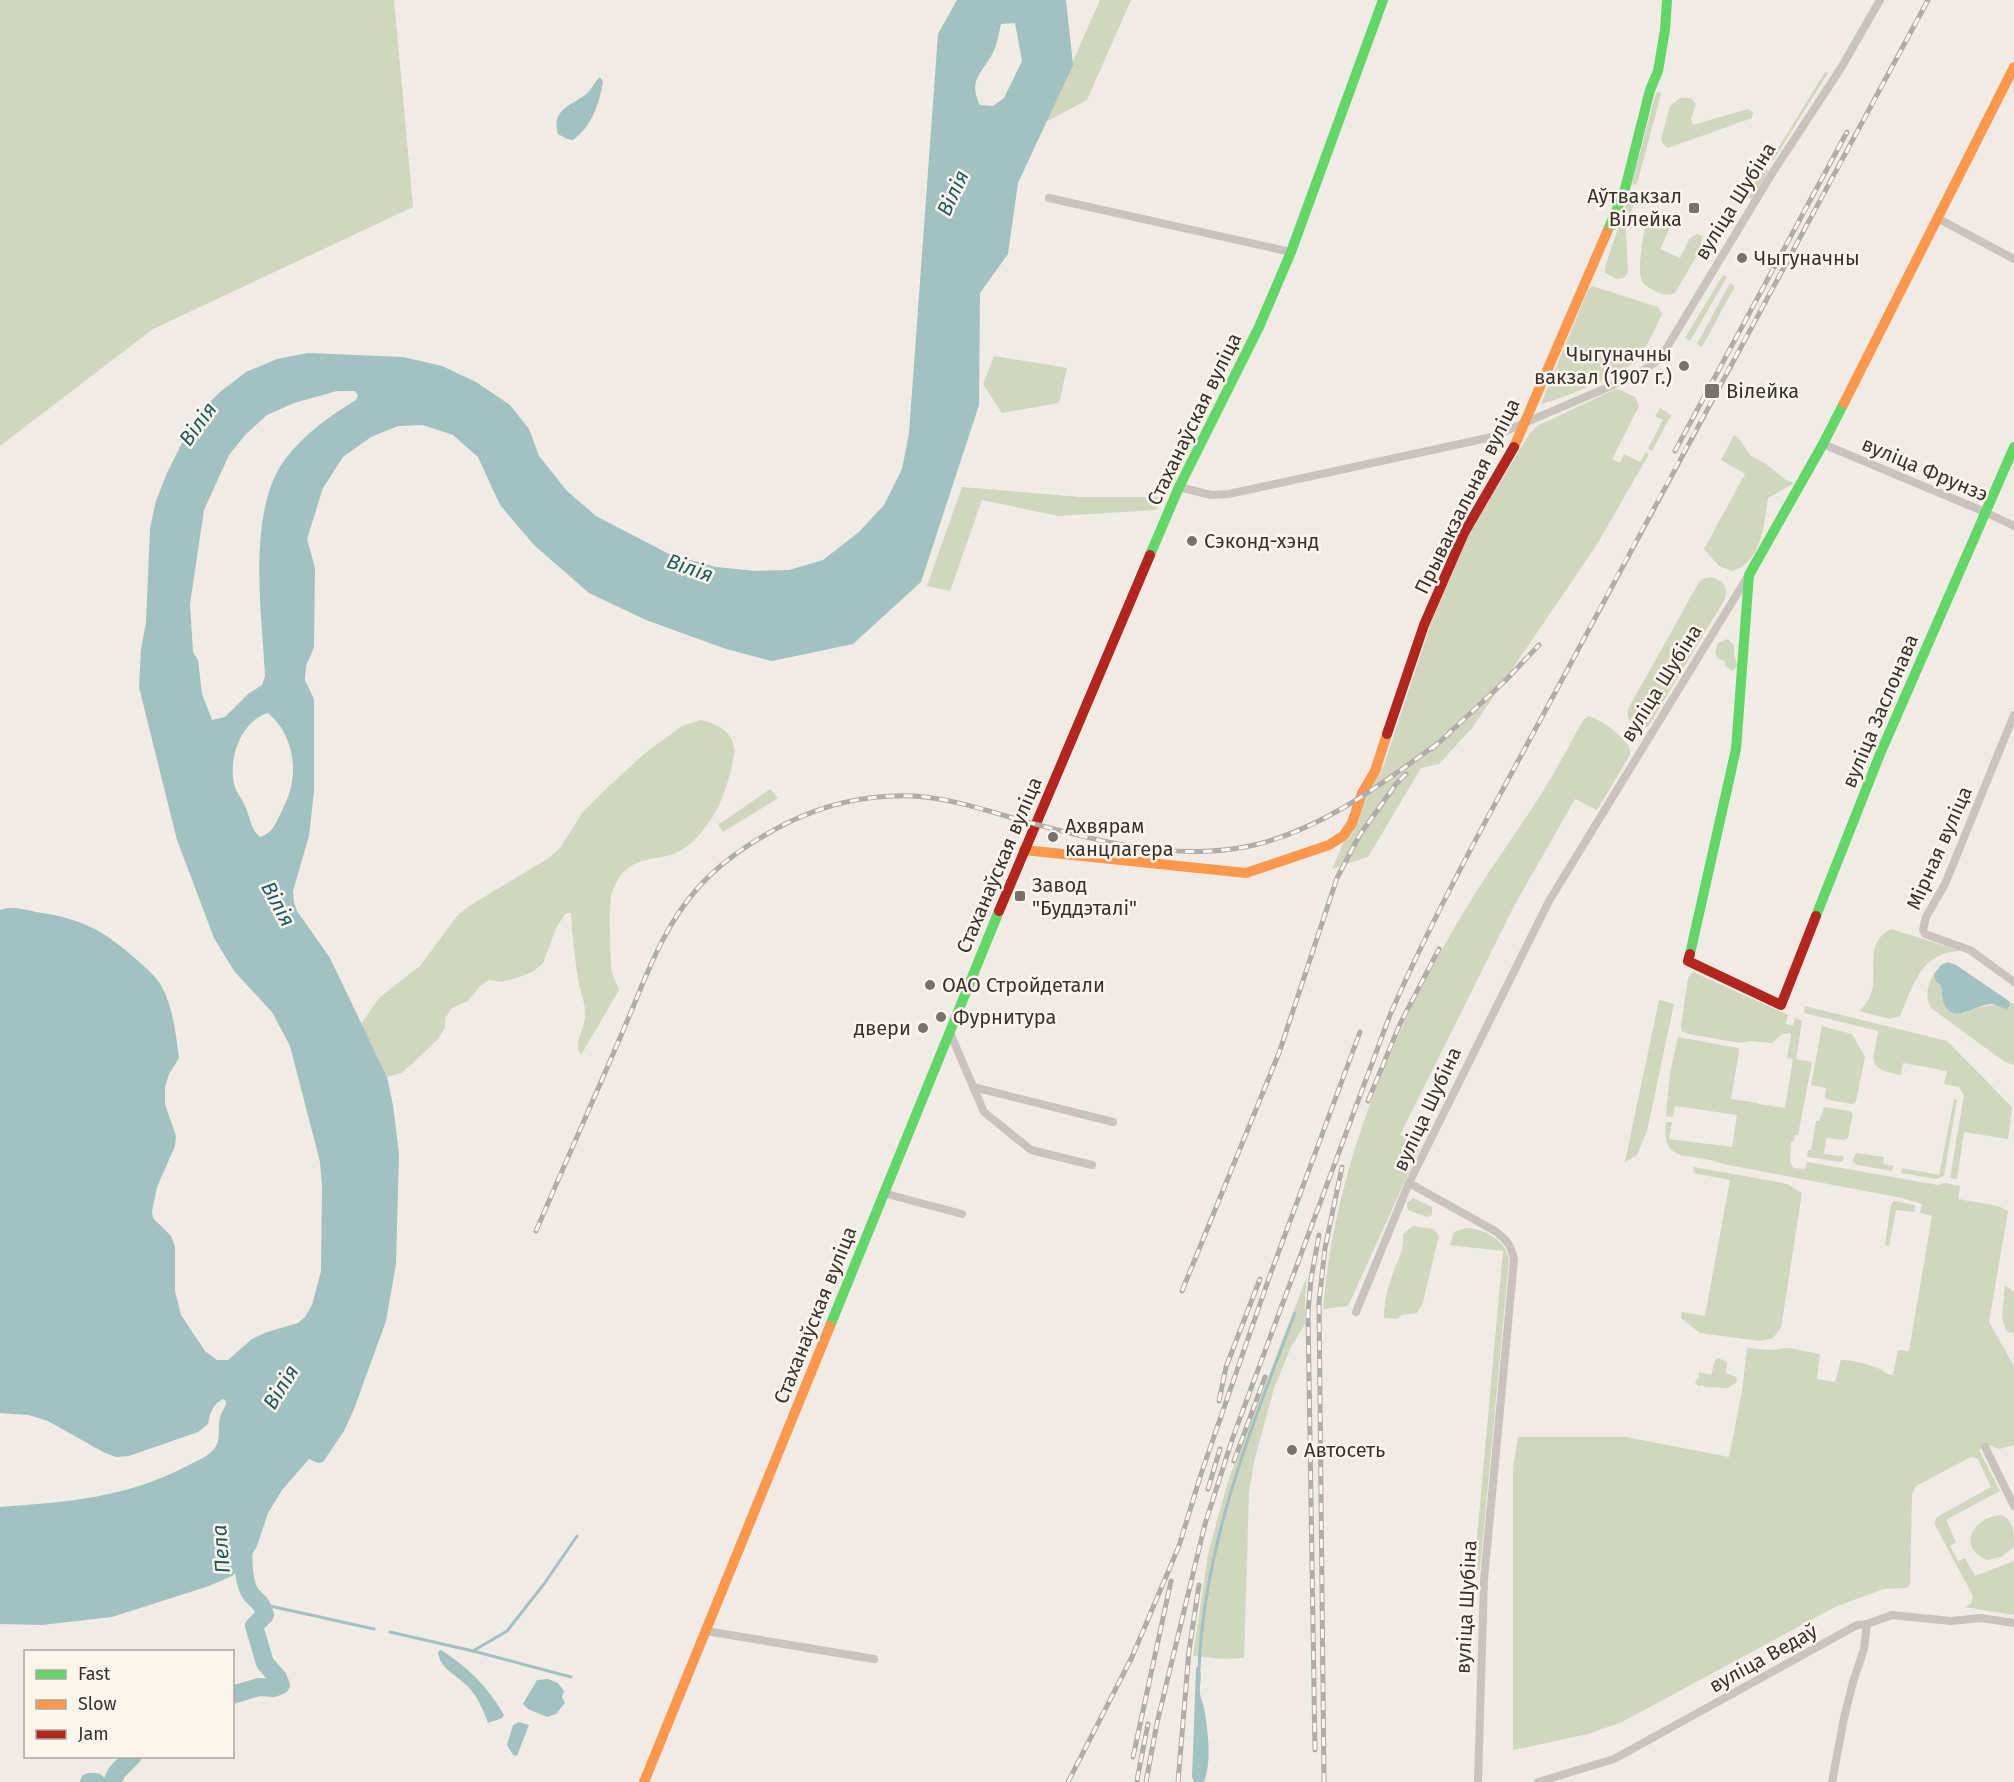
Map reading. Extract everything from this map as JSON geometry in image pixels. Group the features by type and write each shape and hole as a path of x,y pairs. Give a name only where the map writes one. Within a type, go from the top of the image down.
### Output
{"street":[{"name":"Стаханаўская вуліца","path":"644,1782 1024,850 1179,488 1259,327 1291,252 1383,0"},
{"name":"Прывакзальная вуліца","path":"1024,850 1246,873 1340,840 1349,828 1363,792 1375,771 1424,625 1464,533 1516,444 1623,193 1650,90 1658,71 1667,0"},
{"name":"вуліца Шубіна","path":"1179,488 1211,495 1229,494 1492,437 1634,376 1656,362 1771,175 1841,68 1880,0"},
{"name":"вуліца Шубіна","path":"1478,1782 1484,1580 1514,1260 1512,1249 1504,1238 1408,1183 1549,901 1749,575 1823,444 2014,67"},
{"path":"1049,198 1291,252"},
{"path":"1937,218 2014,259"},
{"name":"вуліца Фрунзэ","path":"1823,444 2014,526"},
{"name":"вуліца Заслонава","path":"1688,961 1781,1005 1880,754 2014,447"},
{"name":"вуліца Шубіна","path":"1688,961 1736,749 1749,575"},
{"name":"Мірная вуліца","path":"2014,715 1945,884 1926,917 1923,930 1925,934 1970,950 2014,982"},
{"path":"949,1031 984,1112 1030,1150 1092,1165"},
{"path":"973,1087 1113,1122"},
{"path":"1356,1312 1408,1183"},
{"path":"883,1193 962,1214"},
{"path":"1985,1447 2014,1506"},
{"name":"вуліца Ведаў","path":"1538,1782 1614,1759 1857,1625 1892,1615 1951,1621 1981,1618 2014,1623"},
{"path":"1832,1782 1849,1700 1864,1649 1867,1624"},
{"path":"706,1631 874,1659"}],"green space":[{"path":"0,0 394,0 413,207 153,329 0,446"},
{"path":"1100,0 1131,0 1087,100 1046,122"},
{"path":"1825,72 1828,73 1773,161 1772,158"},
{"path":"1658,92 1661,94 1637,184 1634,185 1632,182"},
{"path":"1680,98 1691,98 1696,104 1691,119 1693,125 1748,109 1753,112 1752,118 1668,148 1661,139 1670,106"},
{"path":"1763,164 1768,171 1752,199 1746,195"},
{"path":"1632,196 1635,199 1626,230 1628,272 1624,278 1617,279 1605,273 1605,267 1628,199"},
{"path":"1661,214 1670,219 1672,223 1660,249 1680,258 1690,238 1697,234 1702,236 1700,250 1675,293 1669,295 1647,286 1640,275 1640,258 1647,215"},
{"path":"1723,275 1727,277 1690,341 1685,338"},
{"path":"1730,283 1735,286 1702,347 1697,344"},
{"path":"1592,286 1658,307 1662,314 1643,351 1634,362 1590,386 1541,404 1588,290"},
{"path":"994,356 1067,368 1059,403 1002,413 983,384"},
{"path":"1618,389 1635,397 1639,406 1612,459 1620,463 1624,454 1640,462 1646,452 1649,454 1596,546 1472,728 1439,764 1421,768 1368,857 1332,869 1368,787 1384,765 1431,623 1469,534 1530,433 1539,425"},
{"path":"1660,408 1671,415 1652,451 1648,448 1663,420 1655,416"},
{"path":"1734,435 1750,455 1794,483 1768,498 1763,530 1756,551 1742,567 1732,571 1719,566 1704,549 1745,474 1721,460"},
{"path":"962,487 1079,497 1163,497 1156,510 1058,516 982,500 950,591 927,586"},
{"path":"1711,577 1724,584 1725,599 1648,727 1635,726 1628,718 1628,709 1698,584 1702,579"},
{"path":"1728,639 1734,645 1734,656 1738,665 1733,671 1725,666 1725,661 1717,658 1715,651 1718,643"},
{"path":"1589,716 1607,725 1620,736 1629,746 1630,755 1597,810 1575,799 1514,906 1400,1135 1421,1146 1348,1306 1323,1310 1329,1256 1340,1203 1372,1098 1393,1047 1443,948 1470,902 1544,790 1583,720"},
{"path":"701,720 722,728 730,736 734,747 731,772 724,793 711,820 690,844 668,856 631,866 616,883 610,901 610,947 612,973 619,990 581,1055 578,1040 584,1021 585,1006 578,979 571,913 566,913 557,926 543,963 534,971 517,978 502,982 489,980 480,986 468,1001 452,1008 445,1018 445,1028 438,1039 401,1073 387,1077 361,1024 380,997 420,966 457,916 469,906 549,858 560,848 583,812 644,754 682,726"},
{"path":"770,789 778,798 723,832 718,825"},
{"path":"1891,929 1961,951 1936,957 1927,964 1920,972 1900,1016 1890,1019 1859,1011 1868,1001 1872,990 1876,946 1881,937"},
{"path":"1693,972 1788,1015 1786,1024 1793,1026 1795,1018 1802,1021 1796,1059 1812,1062 1798,1135 1795,1135 1794,1141 1791,1142 1790,1163 1794,1168 1805,1169 1807,1162 1938,1185 1946,1183 1960,1186 1958,1199 1998,1206 2008,1211 1989,1322 2014,1366 2014,1445 1999,1449 1989,1445 1979,1450 2000,1491 1946,1520 1956,1542 1950,1546 1958,1561 1965,1558 1975,1576 2014,1561 2014,1615 1964,1607 1971,1604 1973,1596 1934,1523 1937,1517 1991,1487 1978,1459 1971,1457 1916,1486 1912,1494 1910,1584 1907,1588 1883,1589 1835,1607 1622,1722 1588,1734 1513,1750 1513,1468 1518,1437 1626,1437 1729,1457 1742,1391 1747,1348 1770,1350 1788,1348 1820,1354 1817,1379 1835,1382 1841,1360 1866,1364 1893,1375 1898,1350 1909,1351 1932,1216 1920,1213 1922,1204 1902,1198 1681,1155 1668,1146 1666,1122 1672,1122 1669,1139 1732,1147 1737,1115 1675,1106 1673,1117 1666,1116 1670,1073 1678,1037 1738,1048 1731,1099 1785,1108 1793,1059 1787,1058 1790,1033 1782,1034 1772,1043 1750,1041 1741,1043 1682,1031 1688,978"},
{"path":"1934,974 1936,982 1941,985 1944,1005 1963,1014 1985,1006 2010,1006 2009,1001 2014,1005 2014,1065 2005,1062 1931,1008 1928,991"},
{"path":"1659,1000 1674,1004 1647,1131 1637,1155 1625,1162"},
{"path":"1805,1006 1947,1041 2012,1107 2008,1139 1964,1132 1957,1179 1950,1178 1964,1095 1959,1087 1944,1084 1947,1071 1903,1063 1901,1075 1881,1070 1874,1062 1878,1031 1804,1013"},
{"path":"1822,1026 1852,1034 1865,1057 1856,1101 1853,1104 1829,1100 1825,1098 1826,1088 1811,1085"},
{"path":"1954,1099 1957,1100 1944,1176 1936,1179 1901,1173 1902,1168 1939,1175"},
{"path":"1824,1107 1850,1111 1853,1114 1848,1138 1844,1140 1826,1138 1824,1154 1842,1155 1844,1158 1842,1162 1807,1157 1808,1150 1811,1150 1816,1121 1819,1121"},
{"path":"1856,1153 1884,1157 1883,1164 1893,1166 1892,1171 1857,1165 1852,1161"},
{"path":"1694,1167 1787,1184 1802,1193 1781,1328 1773,1338 1760,1341 1700,1333 1681,1318 1682,1312 1705,1316 1730,1180 1693,1173"},
{"path":"1413,1198 1432,1207 1432,1215 1427,1217 1408,1210 1407,1203"},
{"path":"1894,1201 1915,1205 1914,1212 1896,1210 1889,1246 1885,1245 1891,1205"},
{"path":"1413,1226 1433,1229 1439,1235 1423,1302 1417,1313 1402,1315 1397,1319 1384,1318 1387,1291 1402,1250 1403,1234"},
{"path":"1466,1228 1494,1237 1504,1247 1509,1260 1480,1570 1475,1569 1476,1558 1463,1557 1464,1550 1476,1549 1503,1251 1450,1245 1454,1232"},
{"path":"1307,1276 1305,1324 1291,1347 1274,1388 1254,1462 1249,1492 1244,1658 1222,1659 1193,1656 1208,1554 1228,1481"},
{"path":"2005,1285 2014,1292 2014,1332 2010,1333 2006,1330 2002,1317"},
{"path":"1718,1358 1727,1362 1726,1373 1736,1377 1737,1382 1728,1388 1698,1386 1695,1382 1699,1377 1699,1372 1711,1375 1715,1360"},
{"path":"2001,1515 2011,1524 2014,1547 2001,1557 1987,1560 1972,1548 1970,1541 1972,1533 1983,1521"}],"water":[{"name":"Вілія","path":"957,0 1066,0 1073,65 1018,183 1008,254 980,293 979,405 921,582 853,644 772,661 726,649 646,620 589,593 534,545 500,505 478,457 453,435 423,425 398,426 371,437 343,457 323,488 307,539 315,568 314,647 306,666 305,680 314,699 314,791 309,836 293,891 297,911 330,958 387,1077 399,1154 396,1264 386,1321 344,1431 323,1462 318,1463 309,1459 282,1490 268,1513 257,1546 247,1563 232,1576 209,1586 112,1617 42,1625 0,1624 0,1507 96,1497 164,1477 202,1459 214,1449 219,1437 221,1413 226,1401 223,1399 214,1406 208,1424 198,1432 129,1456 116,1457 48,1421 29,1415 0,1413 0,910 22,909 66,918 91,927 113,940 144,966 157,979 166,995 174,1021 179,1058 169,1074 165,1087 165,1104 176,1136 175,1146 157,1187 152,1211 153,1218 171,1236 175,1247 175,1291 181,1315 205,1351 217,1360 228,1360 252,1339 298,1323 305,1317 312,1305 321,1271 320,1162 290,1046 272,1012 234,971 214,938 177,840 139,687 141,649 146,623 150,528 156,501 167,473 190,427 203,409 220,392 246,372 277,359 308,353 403,357 442,366 476,382 510,405 529,429 539,456 567,491 596,516 669,554 716,567 756,571 789,570 823,560 859,532 884,505 902,469 909,433 938,34","holes":["1015,23 1022,61 1004,98 993,106 980,105 976,96 976,81 995,48 1001,24","337,391 355,391 358,395 356,400 327,419 301,441 286,458 273,480 265,505 259,563 265,676 262,685 248,694 225,717 212,720 202,694 198,660 193,652 190,604 204,510 229,455 246,434 267,415 294,403","268,713 282,729 290,748 293,770 290,791 281,813 271,831 260,837 252,826 233,777 238,743 243,733 258,717"]},
{"path":"600,77 603,82 599,98 594,114 585,128 573,140 558,134 557,119 560,114 587,93"},
{"path":"1948,962 2009,1001 2010,1006 2006,1009 1992,1004 1960,1013 1949,1010 1943,1002 1941,985 1936,982 1934,974 1941,965"},
{"path":"441,1650 460,1663 484,1687 504,1715 502,1718 488,1723 472,1692 441,1662 438,1652"},
{"path":"1199,1666 1200,1694 1207,1726 1209,1755 1204,1782 1194,1782 1192,1777 1196,1668"},
{"path":"548,1679 558,1683 564,1691 562,1697 565,1703 556,1714 547,1717 528,1709 523,1704 537,1680"},
{"path":"519,1722 529,1725 517,1756 513,1755 507,1745 513,1725"}],"waterway":[{"path":"1199,1669 1210,1577 1232,1487 1295,1313"},
{"path":"473,1651 507,1631 544,1584 577,1536"},
{"name":"Пела","path":"234,1694 259,1687 274,1688 281,1685 265,1663 254,1626 265,1615 260,1603 251,1595 245,1579 243,1542"},
{"path":"270,1606 374,1629"},
{"path":"390,1632 571,1677"},
{"name":"Пела","path":"112,1782 117,1772 131,1758"},
{"name":"Пела","path":"89,1782 96,1782"}],"railway":[{"path":"1146,1782 1157,1723 1205,1524 1233,1437 1390,1015 1432,925 1478,836 1928,0"},
{"path":"1675,451 1847,132"},
{"path":"1432,749 1505,681 1539,645"},
{"path":"536,1231 649,968 675,919 685,903 717,869 751,844 787,823 817,810 849,802 881,797 914,796 960,803 1064,832 1124,845 1184,851 1215,851 1272,840 1322,819 1370,791 1437,744"},
{"path":"1182,1291 1279,1053 1337,878 1359,836 1396,784 1406,774"},
{"path":"1368,1101 1400,1024 1439,949"},
{"path":"1068,1782 1132,1657 1179,1546 1201,1474 1269,1278 1360,1032"},
{"path":"1324,1782 1319,1302 1325,1248 1342,1167"},
{"path":"1315,1750 1308,1313 1319,1235"},
{"path":"1219,1401 1226,1367 1260,1279"},
{"path":"1234,1461 1265,1377"},
{"path":"1208,1489 1220,1449"},
{"path":"1133,1757 1171,1581"},
{"path":"1178,1782 1189,1651 1199,1585"},
{"path":"1137,1780 1148,1724"}],"traffic: fast":[{"path":"1150,555 1179,487 1259,327 1291,252 1383,0"},
{"path":"1607,232 1624,193 1650,90 1658,71 1667,0"},
{"path":"1690,954 1736,749 1749,575 1844,403"},
{"path":"1816,916 1880,754 2014,447"},
{"path":"830,1326 999,911"}],"traffic: slow":[{"path":"1844,403 2014,67"},
{"path":"1514,447 1607,232"},
{"path":"1024,850 1246,873 1329,845 1343,836 1352,823 1362,793 1375,771 1387,734"},
{"path":"644,1782 830,1326"}],"traffic: jam":[{"path":"1387,734 1424,625 1464,533 1514,447"},
{"path":"999,911 1150,555"},
{"path":"1690,954 1688,961 1781,1005 1816,916"}],"place":[{"name":"Аўтвакзал Вілейка","path":"1694,208"},
{"name":"Чыгуначны","path":"1742,258"},
{"name":"Чыгуначны вакзал (1907 г.)","path":"1684,366"},
{"name":"Вілейка","path":"1712,391"},
{"name":"Сэконд-хэнд","path":"1192,541"},
{"name":"Ахвярам канцлагера","path":"1053,837"},
{"name":"Завод \"Буддэталі\"","path":"1020,896"},
{"name":"ОАО Стройдетали","path":"930,985"},
{"name":"Фурнитура","path":"941,1017"},
{"name":"двери","path":"923,1028"},
{"name":"Автосеть","path":"1292,1450"}]}
